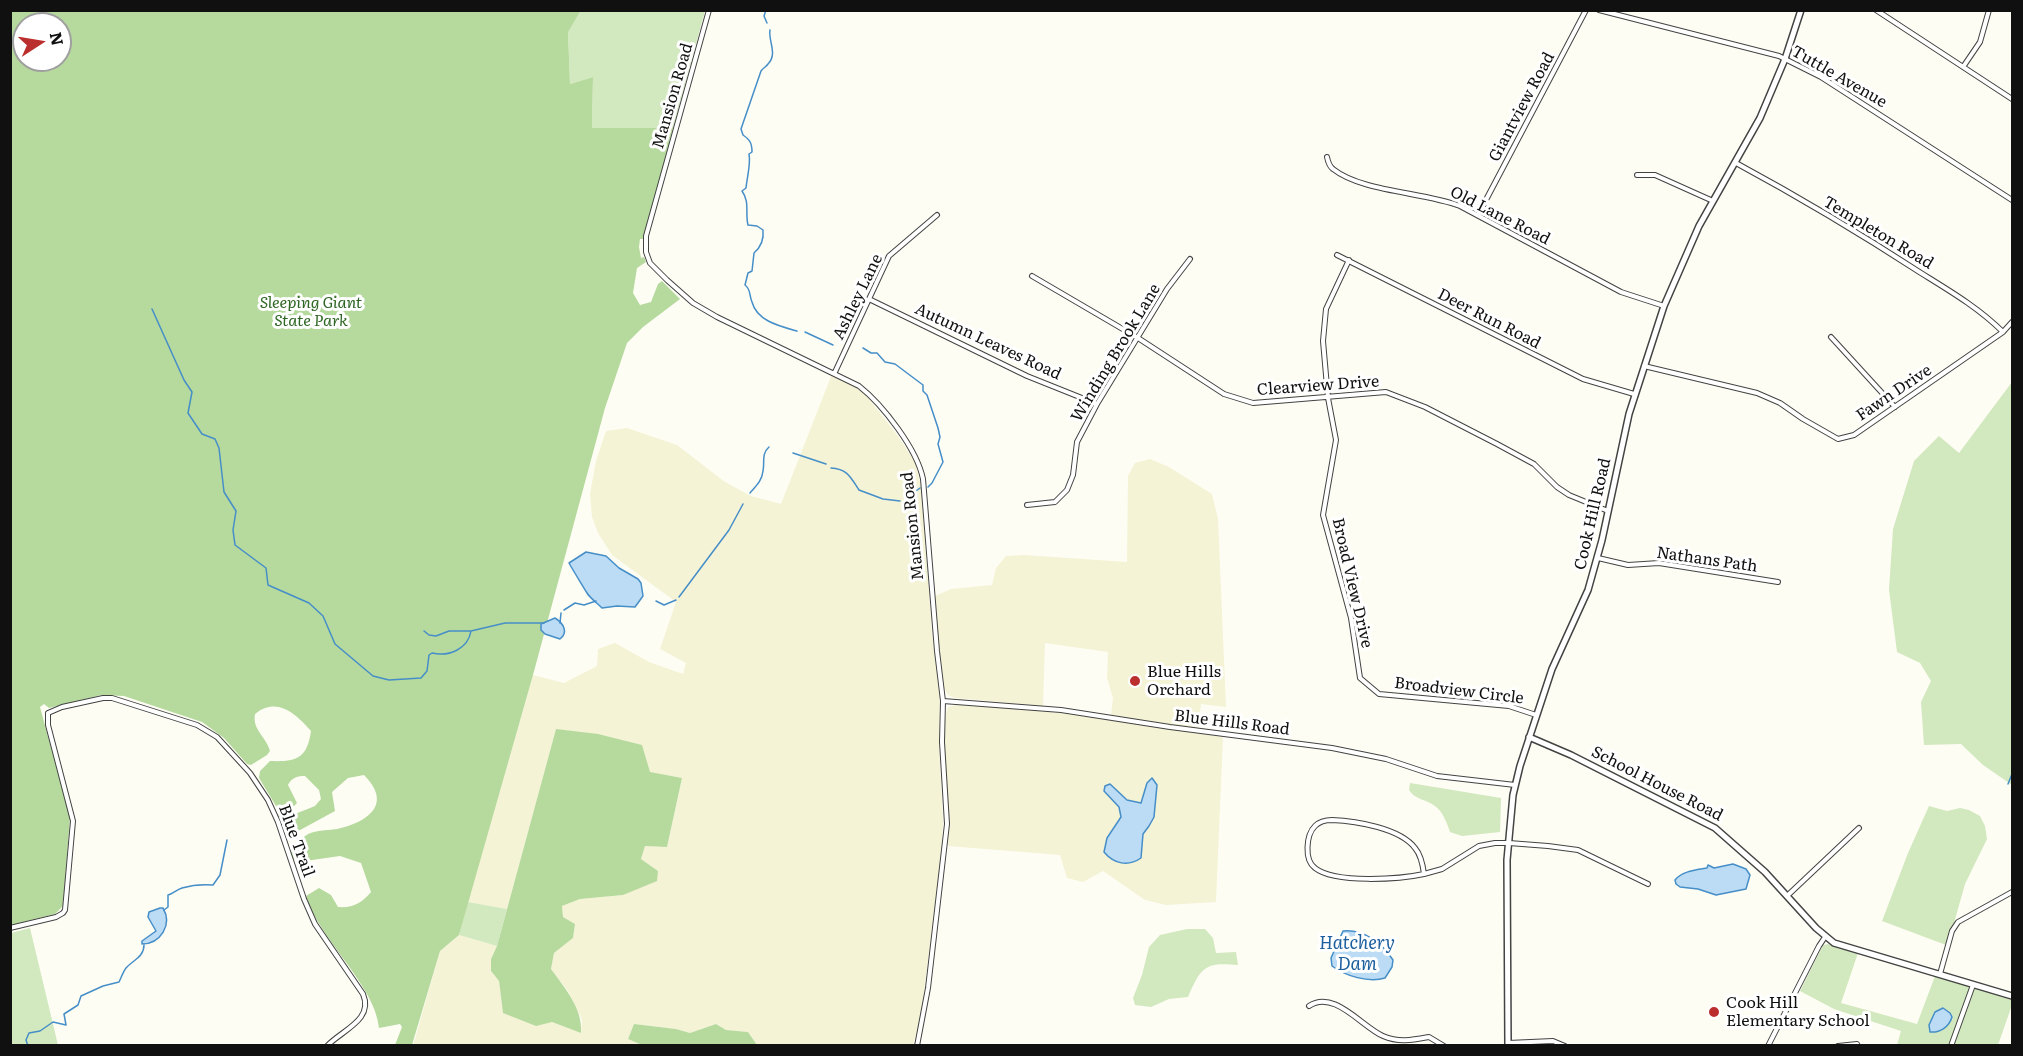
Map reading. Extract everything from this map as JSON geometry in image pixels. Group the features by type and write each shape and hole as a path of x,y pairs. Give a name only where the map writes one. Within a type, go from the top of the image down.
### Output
{"street":[{"name":"Mansion Road","path":"709,10 646,236 646,254 659,273 702,308 854,382 869,394 909,444 921,469 925,492 943,701 942,742 946,844 926,1002 917,1046"},
{"name":"Giantview Road","path":"1478,215 1586,10"},
{"name":"Tuttle Avenue","path":"1599,10 1785,59 1821,77 2013,200"},
{"name":"Cook Hill Road","path":"1508,1044 1509,843 1515,785 1552,669 1586,597 1598,558 1634,394 1664,306 1687,248 1760,118 1785,59 1801,10"},
{"path":"1876,10 2013,99"},
{"path":"1963,67 1980,42 1989,10"},
{"name":"Old Lane Road","path":"1327,157 1330,166 1349,178 1438,198 1478,215 1621,292 1664,306"},
{"name":"Templeton Road","path":"1736,163 1882,247 1964,300 1989,318 2003,332"},
{"path":"1637,175 1655,175 1713,201"},
{"name":"Ashley Lane","path":"835,372 890,256 937,215"},
{"name":"Deer Run Road","path":"1337,255 1583,379 1634,394"},
{"name":"Winding Brook Lane","path":"1027,505 1055,502 1066,490 1073,475 1077,442 1112,376 1167,289 1190,260"},
{"name":"Broad View Drive","path":"1349,260 1326,309 1323,340 1328,398 1336,440 1323,515 1351,618 1360,678 1379,694"},
{"name":"Clearview Drive","path":"1032,276 1138,338 1224,394 1253,403 1386,392 1425,407 1534,464 1557,487 1569,495 1608,512"},
{"name":"Autumn Leaves Road","path":"869,299 1027,376 1097,404"},
{"name":"Fawn Drive","path":"1644,366 1757,393 1780,403 1838,439 1854,435 2003,332 2013,322"},
{"path":"1831,337 1895,407"},
{"name":"Nathans Path","path":"1598,558 1628,565 1659,563 1778,582"},
{"name":"Broadview Circle","path":"1379,694 1509,706 1536,715"},
{"name":"Blue Trail","path":"10,928 56,917 65,910 73,820 47,716 58,708 112,698 176,717 205,729 217,737 260,787 272,808 315,924 365,999 366,1007 363,1015 327,1046"},
{"name":"Blue Hills Road","path":"943,701 1060,710 1170,728 1332,748 1386,759 1447,778 1515,785"},
{"name":"School House Road","path":"1529,737 1571,755 1711,825 1738,847 1825,937 1849,949 2013,996"},
{"path":"1424,874 1414,846 1406,839 1376,827 1353,821 1322,821 1315,826 1310,835 1309,861 1315,868 1348,878 1366,879 1424,874 1442,869 1479,846 1509,843 1578,850 1648,884"},
{"path":"1787,896 1859,828"},
{"path":"1940,975 1953,931 1958,922 2013,892"},
{"path":"1768,1046 1825,937"},
{"path":"1951,1046 1973,985"},
{"path":"1309,1006 1315,1003 1333,1004 1352,1013 1365,1025 1383,1036 1406,1042 1429,1037 1444,1046"},
{"path":"1508,1044 1553,1041 1565,1046"},
{"path":"1838,1046 1857,1044 1858,1046"}],"green space":[{"path":"591,10 705,11 673,128 592,128 593,77 570,84 568,31 580,12"},
{"name":"Sleeping Giant State Park","path":"11,11 591,11 580,12 568,32 570,84 593,77 592,128 673,128 644,239 640,239 641,258 644,257 646,262 637,268 633,293 640,305 651,302 658,284 662,281 680,299 643,327 627,343 605,408 533,675 459,935 440,951 412,1045 395,1045 402,1027 400,1024 379,1028 368,996 323,930 306,896 319,888 331,895 338,907 353,906 361,902 371,892 361,863 340,856 305,861 292,859 291,849 308,834 352,825 369,815 377,802 376,794 364,775 348,778 332,792 335,811 291,835 285,826 290,816 315,806 321,799 319,790 305,776 295,778 288,785 297,803 283,817 279,817 276,806 259,778 260,771 270,761 287,761 299,757 307,748 311,731 286,709 271,707 255,714 257,729 270,751 251,765 247,764 224,738 202,722 124,696 101,695 49,708 44,704 40,707 70,818 63,906 55,914 11,925"},
{"path":"832,374 853,384 865,394 915,462 921,486 932,633 940,700 939,745 943,822 941,856 921,1016 913,1045 757,1045 748,1032 726,1030 716,1024 690,1033 634,1024 628,1039 642,1045 413,1046 440,951 459,935 497,946 491,959 491,971 499,981 503,1013 552,1022 581,1033 582,1020 568,991 551,969 554,953 573,938 575,924 563,917 562,906 580,899 623,895 658,871 641,859 645,846 667,847 682,778 650,773 556,729 507,909 468,902 533,675 564,683 597,666 598,649 615,643 649,662 683,674 686,663 660,649 676,602 612,555 598,533 592,517 590,494 596,461 606,431 627,428 677,445 725,482 751,496 781,504"},
{"path":"2012,382 2012,785 1983,765 1961,744 1924,745 1921,702 1931,681 1920,663 1897,652 1889,590 1893,529 1914,461 1939,436 1959,453"},
{"path":"1150,459 1169,467 1212,494 1218,519 1226,707 1201,704 1198,729 1111,715 1113,698 1107,678 1108,652 1045,643 1043,706 955,698 948,695 944,688 941,666 935,596 951,589 992,585 996,568 1006,556 1024,555 1127,562 1128,476 1135,463"},
{"path":"960,704 1061,713 1223,737 1216,902 1166,905 1145,900 1103,871 1083,882 1067,878 1060,855 948,846 945,717 948,707"},
{"path":"556,729 598,734 642,745 650,772 682,778 667,847 645,846 641,859 658,871 657,881 623,895 580,899 562,906 563,917 575,924 573,938 554,953 551,969 576,1007 581,1033 552,1022 536,1026 503,1013 499,981 491,971 491,959 497,946"},
{"path":"1410,783 1501,798 1500,832 1462,836 1450,832 1446,821 1435,806 1411,793"},
{"path":"1929,806 1947,811 1960,808 1980,816 1985,826 1987,839 1965,884 1946,945 1882,921"},
{"path":"468,902 507,909 497,946 459,935"},
{"path":"30,928 58,1045 11,1045 11,933"},
{"path":"1187,929 1205,929 1213,938 1216,953 1236,952 1238,965 1218,965 1206,969 1197,979 1188,997 1169,999 1151,1007 1135,1005 1133,998 1149,947 1160,935"},
{"path":"1829,944 1858,953 1841,1003 1917,1024 1935,976 2012,1000 1998,1045 1897,1045 1901,1031 1834,1009 1800,991 1823,945"},
{"path":"634,1024 690,1033 716,1024 726,1030 748,1032 757,1045 642,1045 628,1039"}],"water":[{"path":"586,552 606,556 619,568 638,579 643,596 635,607 602,608 590,597 569,563"},
{"path":"555,618 564,628 560,639 545,634 541,630 541,624"},
{"path":"1152,778 1157,785 1154,817 1143,834 1141,858 1131,863 1117,862 1104,852 1107,838 1121,817 1119,807 1104,791 1105,786 1110,784 1127,800 1141,803 1147,783"},
{"path":"1733,864 1746,869 1750,875 1746,889 1716,895 1698,889 1680,887 1676,884 1675,880 1685,873 1707,868 1708,865 1714,868"},
{"path":"163,908 166,914 163,932 154,941 142,944 142,941 156,931 148,917 149,912"},
{"name":"Hatchery Dam","path":"1343,931 1358,932 1372,938 1384,948 1393,960 1392,967 1385,978 1372,980 1357,978 1332,966 1331,958"},
{"path":"1943,1008 1950,1013 1951,1021 1941,1030 1930,1032 1929,1025 1935,1012"}],"waterway":[{"path":"766,10 764,16 767,23"},
{"path":"770,30 771,60 761,71 741,129 752,149 749,154 746,188 742,191 746,199 748,225 757,226 763,230 762,240 754,253 752,271 748,273 745,285 759,314 770,322 797,331"},
{"path":"152,309 184,380 192,392 188,413 202,434 215,439 219,448 224,492 236,511 233,530 235,545 266,568 268,585 309,603 323,616 335,644 373,676 389,680 421,678 427,671 429,655 451,653 457,650 466,643 471,631"},
{"path":"805,332 833,345"},
{"path":"863,348 871,353 877,353 885,362 895,364 923,385 923,391 927,395 938,428 940,437 938,444 943,462 928,487"},
{"path":"750,493 761,478 764,455 769,447"},
{"path":"793,453 826,464"},
{"path":"831,468 845,472 859,490 883,499 900,501"},
{"path":"908,497 920,488"},
{"path":"679,597 729,530 743,504"},
{"path":"656,601 664,605 676,600"},
{"path":"564,610 575,603 584,605 596,601"},
{"path":"560,623 561,613"},
{"path":"424,631 436,636 449,631 471,631 505,623 544,623"},
{"path":"2008,784 2012,774"},
{"path":"164,910 168,907 168,895 193,885 213,885 220,875 227,840"},
{"path":"28,1046 26,1040 29,1033 40,1031 53,1022 66,1025 64,1014 78,1005 81,996 119,982 126,968 142,953 144,945"}],"place":[{"name":"Blue Hills Orchard","path":"1135,681"},
{"name":"Cook Hill Elementary School","path":"1714,1012"}]}
